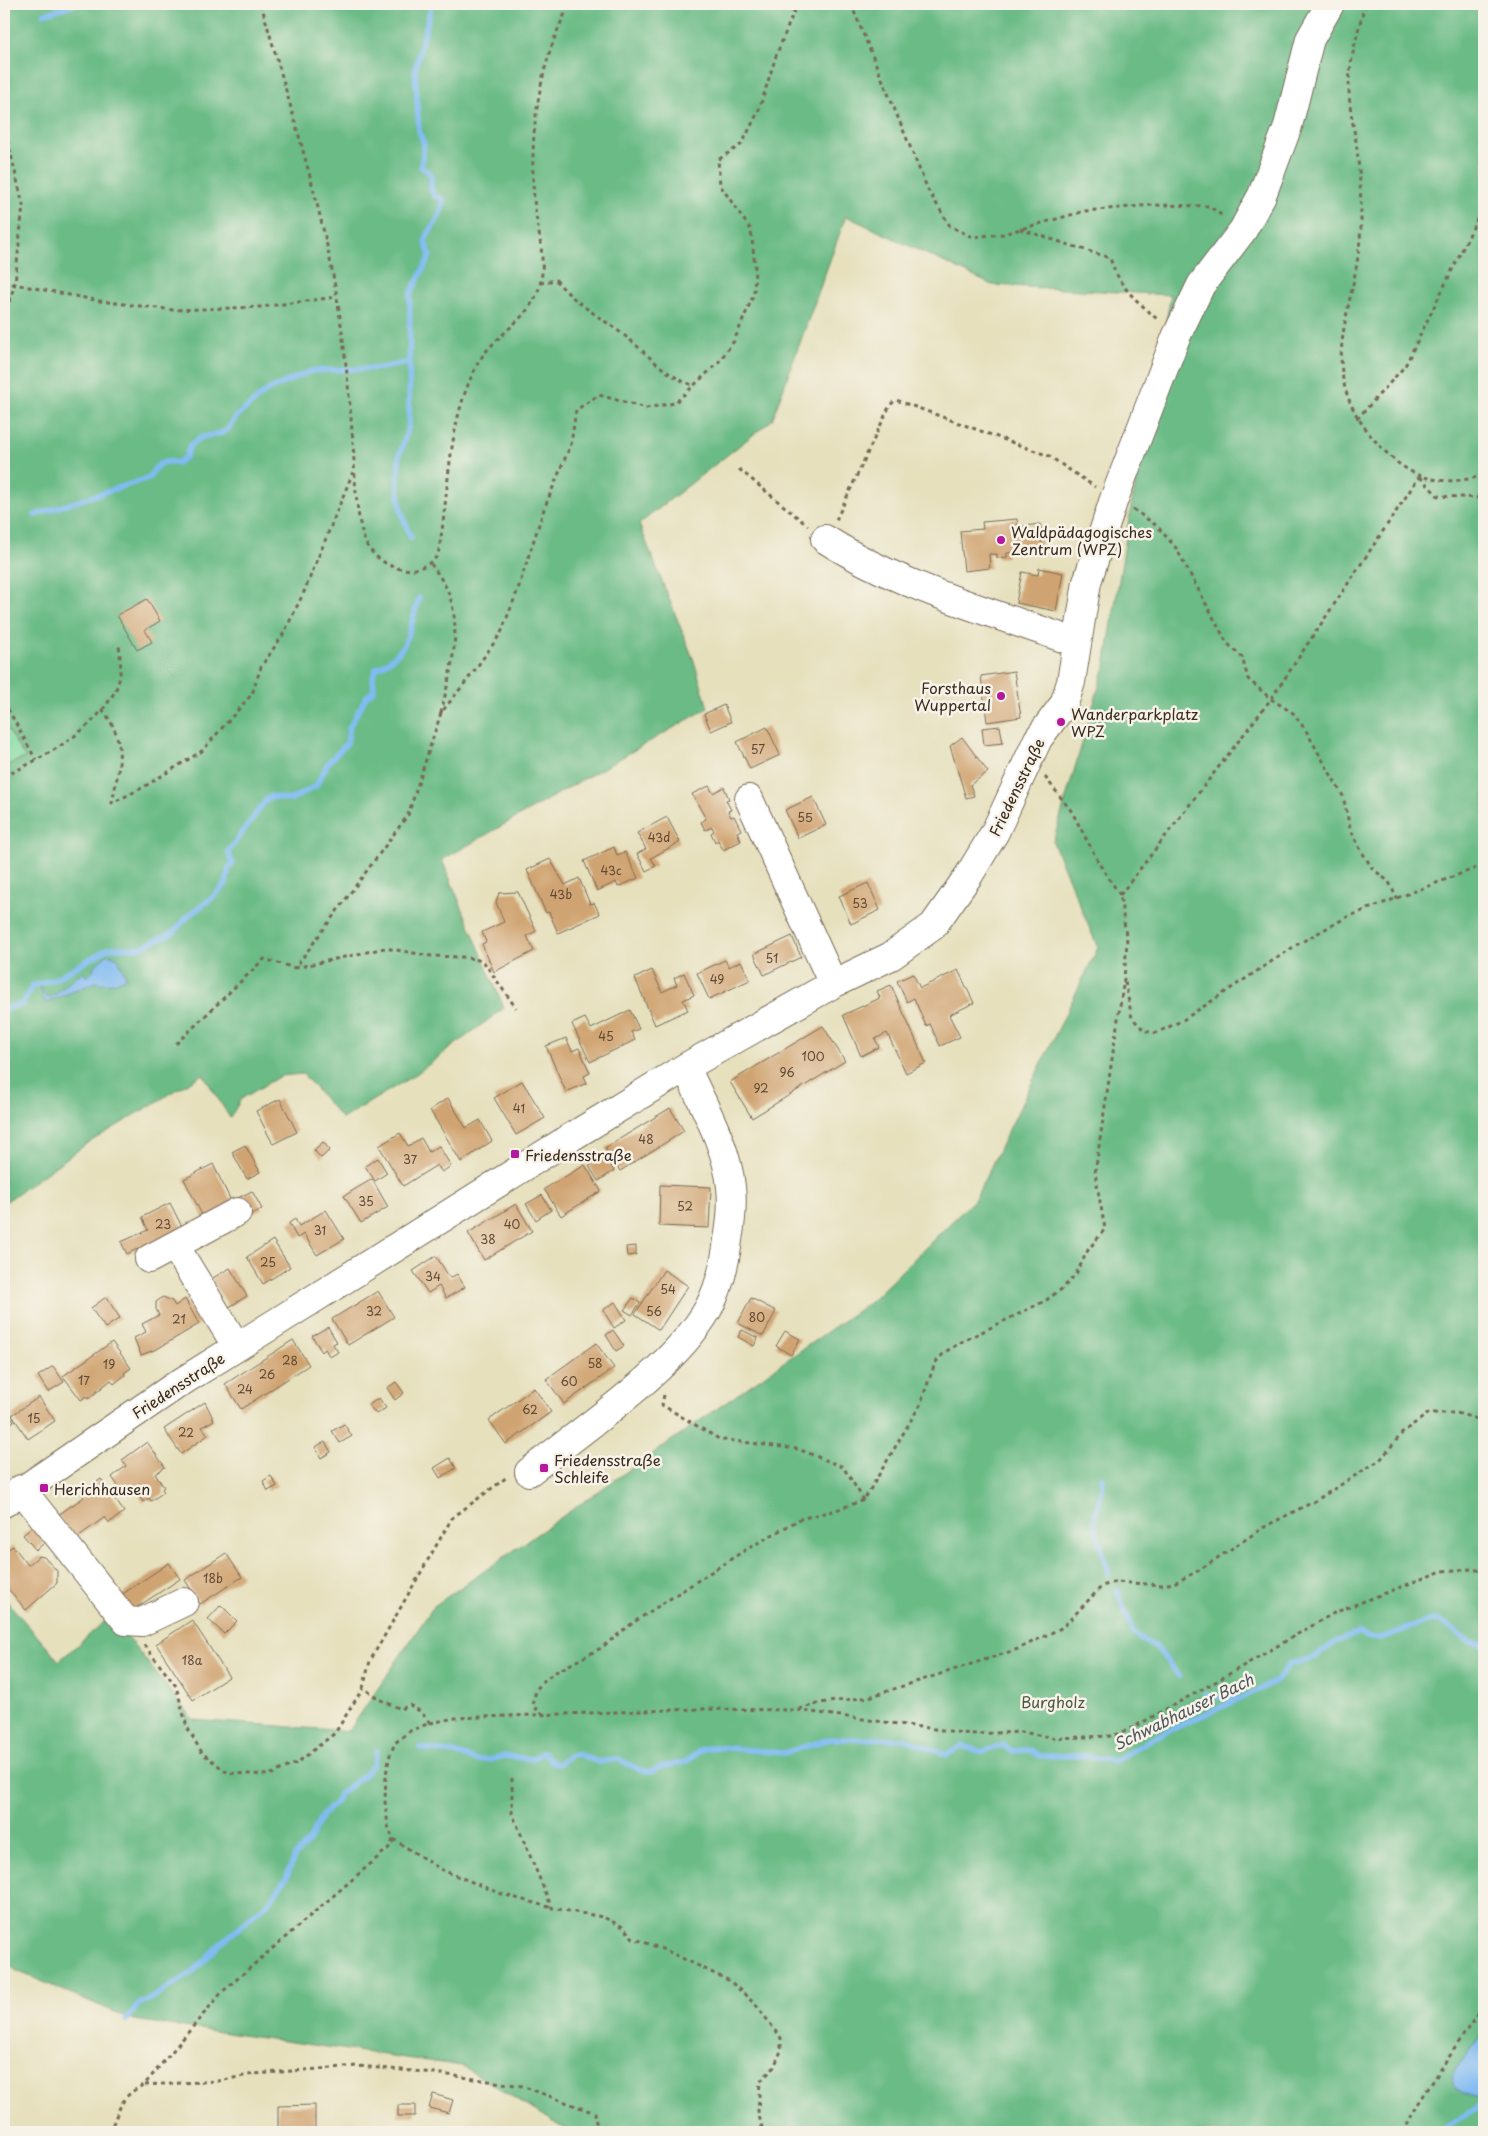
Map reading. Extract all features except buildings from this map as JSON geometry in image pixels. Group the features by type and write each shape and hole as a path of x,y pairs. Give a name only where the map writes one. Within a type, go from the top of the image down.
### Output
{"street":[{"name":"Friedensstraße","path":"13,1496 237,1347 686,1066 833,984 891,956 933,926 995,832 1031,759 1038,739 1064,704 1072,682 1087,582 1114,499 1176,338 1201,286 1243,230 1262,195 1288,126 1310,39 1330,4"},
{"path":"825,539 853,558 939,595 1078,643"},
{"path":"749,799 833,984"},
{"path":"529,1472 664,1362 696,1328 708,1308 723,1272 731,1226 732,1187 721,1147 686,1066"},
{"path":"149,1259 237,1212"},
{"path":"175,1246 237,1347"},
{"path":"13,1496 126,1621 142,1622 184,1602"}],"path":[{"path":"261,4 326,238 346,354 354,452 353,470 360,518 368,546 384,563 401,570 418,570 431,564 438,555 447,471 460,406 476,367 490,344 528,311 540,283 532,149 543,77 561,20 570,4"},
{"path":"441,713 501,633 517,592 544,509 571,444 576,410 599,395 646,408 675,403 718,363 734,341 754,294 755,267 751,230 720,185 718,160 742,144 759,110 776,56 797,4"},
{"path":"851,4 928,190 950,226 972,237 1003,234 1085,211 1152,205 1209,206 1243,230"},
{"path":"1365,4 1351,61 1349,91 1359,168 1360,228 1358,257 1345,317 1340,357 1344,392 1357,419 1404,469 1419,477 1438,496 1484,498"},
{"path":"4,125 23,205 15,283 4,321"},
{"path":"1357,419 1405,366 1484,206"},
{"path":"1020,229 1060,240 1110,258 1117,279 1133,299 1176,338"},
{"path":"540,283 556,280 568,296 625,336 678,380 694,385"},
{"path":"4,282 100,301 173,310 261,308 336,296"},
{"path":"739,469 825,539 842,510 890,406 896,400 1049,456 1114,499 1131,507 1157,526 1176,548 1227,643 1242,657 1248,679 1271,699 1293,713 1305,729 1342,796 1350,828 1359,847 1372,868 1389,882 1397,899"},
{"path":"102,709 110,720 121,753 112,803 142,788 202,751 252,694 261,667 284,633 304,592 353,470"},
{"path":"1419,477 1457,481 1484,475"},
{"path":"1120,895 1271,699 1419,477"},
{"path":"294,968 408,816 441,713 454,650 451,598 431,564"},
{"path":"4,776 65,743 102,709 116,691 121,662 119,646"},
{"path":"4,702 36,760"},
{"path":"544,1715 534,1707 533,1700 541,1683 554,1673 601,1648 634,1622 742,1552 800,1519 836,1510 864,1500 920,1405 935,1363 945,1352 963,1341 1045,1301 1063,1288 1076,1274 1088,1250 1105,1229 1095,1173 1124,979 1127,942 1120,895 1100,865 1072,812 1031,759"},
{"path":"1124,979 1132,1018 1144,1031 1156,1033 1184,1020 1298,944 1347,916 1484,866"},
{"path":"176,1044 264,960 294,968 385,948 431,956 463,956 483,961 516,1008"},
{"path":"664,1362 666,1379 662,1405 719,1439 798,1449 843,1466 864,1500"},
{"path":"797,1710 821,1703 869,1697 1018,1649 1063,1627 1102,1586 1115,1582 1161,1585 1174,1583 1196,1572 1266,1526 1315,1500 1380,1460 1404,1431 1429,1413 1457,1413 1484,1421"},
{"path":"126,1621 176,1686 187,1727 202,1753 228,1773 269,1775 297,1763 335,1733 363,1688 370,1661 452,1518 514,1472 529,1472"},
{"path":"762,2132 758,2111 760,2082 774,2067 781,2051 781,2038 756,2005 730,1981 665,1950 633,1938 623,1927 603,1917 552,1908 502,1894 442,1870 393,1839 388,1826 385,1801 386,1774 395,1743 410,1731 430,1723 455,1718 698,1709 797,1710 972,1734 1022,1732 1056,1738 1113,1736 1132,1728 1217,1681 1334,1613 1378,1598 1410,1582 1442,1571 1469,1568 1484,1571"},
{"path":"363,1688 381,1700 400,1709 410,1705 421,1712 430,1723"},
{"path":"512,1778 512,1814 552,1908"},
{"path":"109,2132 124,2098 130,2091 144,2084 222,1992 370,1865 391,1846 393,1839"},
{"path":"1403,2132 1418,2104 1484,2004"},
{"path":"144,2084 218,2081 254,2074 358,2066 435,2073 522,2086 540,2092 595,2113 597,2132"}],"green space":[{"name":"Burgholz","path":"4,4 1484,4 1484,2031 1453,2073 1453,2079 1454,2085 1461,2092 1484,2099 1484,2132 569,2132 463,2066 134,2020 17,1971 4,1962 4,1598 59,1661 111,1616 193,1720 349,1731 434,1606 870,1302 975,1199 1098,948 1053,842 1105,666 1131,507 1171,295 992,285 846,216 772,420 639,524 694,661 708,708 442,860 504,1008 416,1074 342,1119 303,1074 280,1076 241,1099 230,1118 203,1074 85,1145 4,1203 4,766 25,758 4,723"},
{"path":"4,723 25,758 4,766"}],"water":[{"path":"108,954 118,958 126,977 112,983 96,982 45,1003 39,984 47,998 60,991 81,973 84,973 87,977 92,972 94,966"},
{"path":"1484,2031 1484,2099 1457,2089 1454,2085 1453,2073"}],"waterway":[{"path":"44,14 76,4"},
{"path":"411,538 401,511 398,485 399,456 409,425 410,295 430,256 425,241 443,205 443,199 434,196 431,189 431,174 421,167 424,144 419,131 415,69 432,4"},
{"path":"35,515 149,478 160,464 167,462 177,463 186,457 190,445 202,437 222,433 228,429 237,416 268,390 311,371 382,368 410,362"},
{"path":"4,1009 23,1004 32,986 53,980 109,948 139,948 174,932 189,915 212,898 226,884 229,867 233,864 228,852 266,800 271,796 290,800 316,786 328,763 347,743 350,726 366,697 374,690 373,677 376,669 397,654 407,639 419,598"},
{"path":"1102,1478 1103,1486 1094,1523 1109,1574"},
{"path":"1117,1590 1133,1632 1144,1641 1156,1647 1179,1676"},
{"name":"Schwabhauser Bach","path":"420,1748 454,1753 476,1760 490,1760 504,1756 532,1759 543,1752 553,1763 558,1764 571,1755 578,1754 598,1762 618,1759 640,1770 651,1772 660,1767 686,1762 702,1749 716,1747 784,1753 830,1739 904,1739 947,1755 962,1746 983,1752 1002,1745 1013,1751 1030,1750 1040,1756 1085,1756 1115,1761 1153,1738 1261,1689 1277,1680 1290,1664 1316,1657 1335,1642 1359,1633 1371,1638 1381,1638 1431,1620 1440,1621 1470,1642 1484,1644"},
{"path":"1205,1695 1237,1699"},
{"name":"Schwabhauser Bach","path":"126,2020 139,2004 192,1973 219,1945 270,1901 286,1878 295,1856 310,1840 322,1815 334,1804 340,1794 373,1765 377,1751"},
{"path":"1440,2132 1476,2109 1483,2099"}],"place":[{"name":"Waldpädagogisches Zentrum (WPZ)","path":"1001,540"},
{"name":"Forsthaus Wuppertal","path":"1001,696"},
{"name":"Wanderparkplatz WPZ","path":"1061,722"},
{"name":"Friedensstraße","path":"515,1154"},
{"name":"Friedensstraße Schleife","path":"544,1468"},
{"name":"Herichhausen","path":"44,1488"}]}
